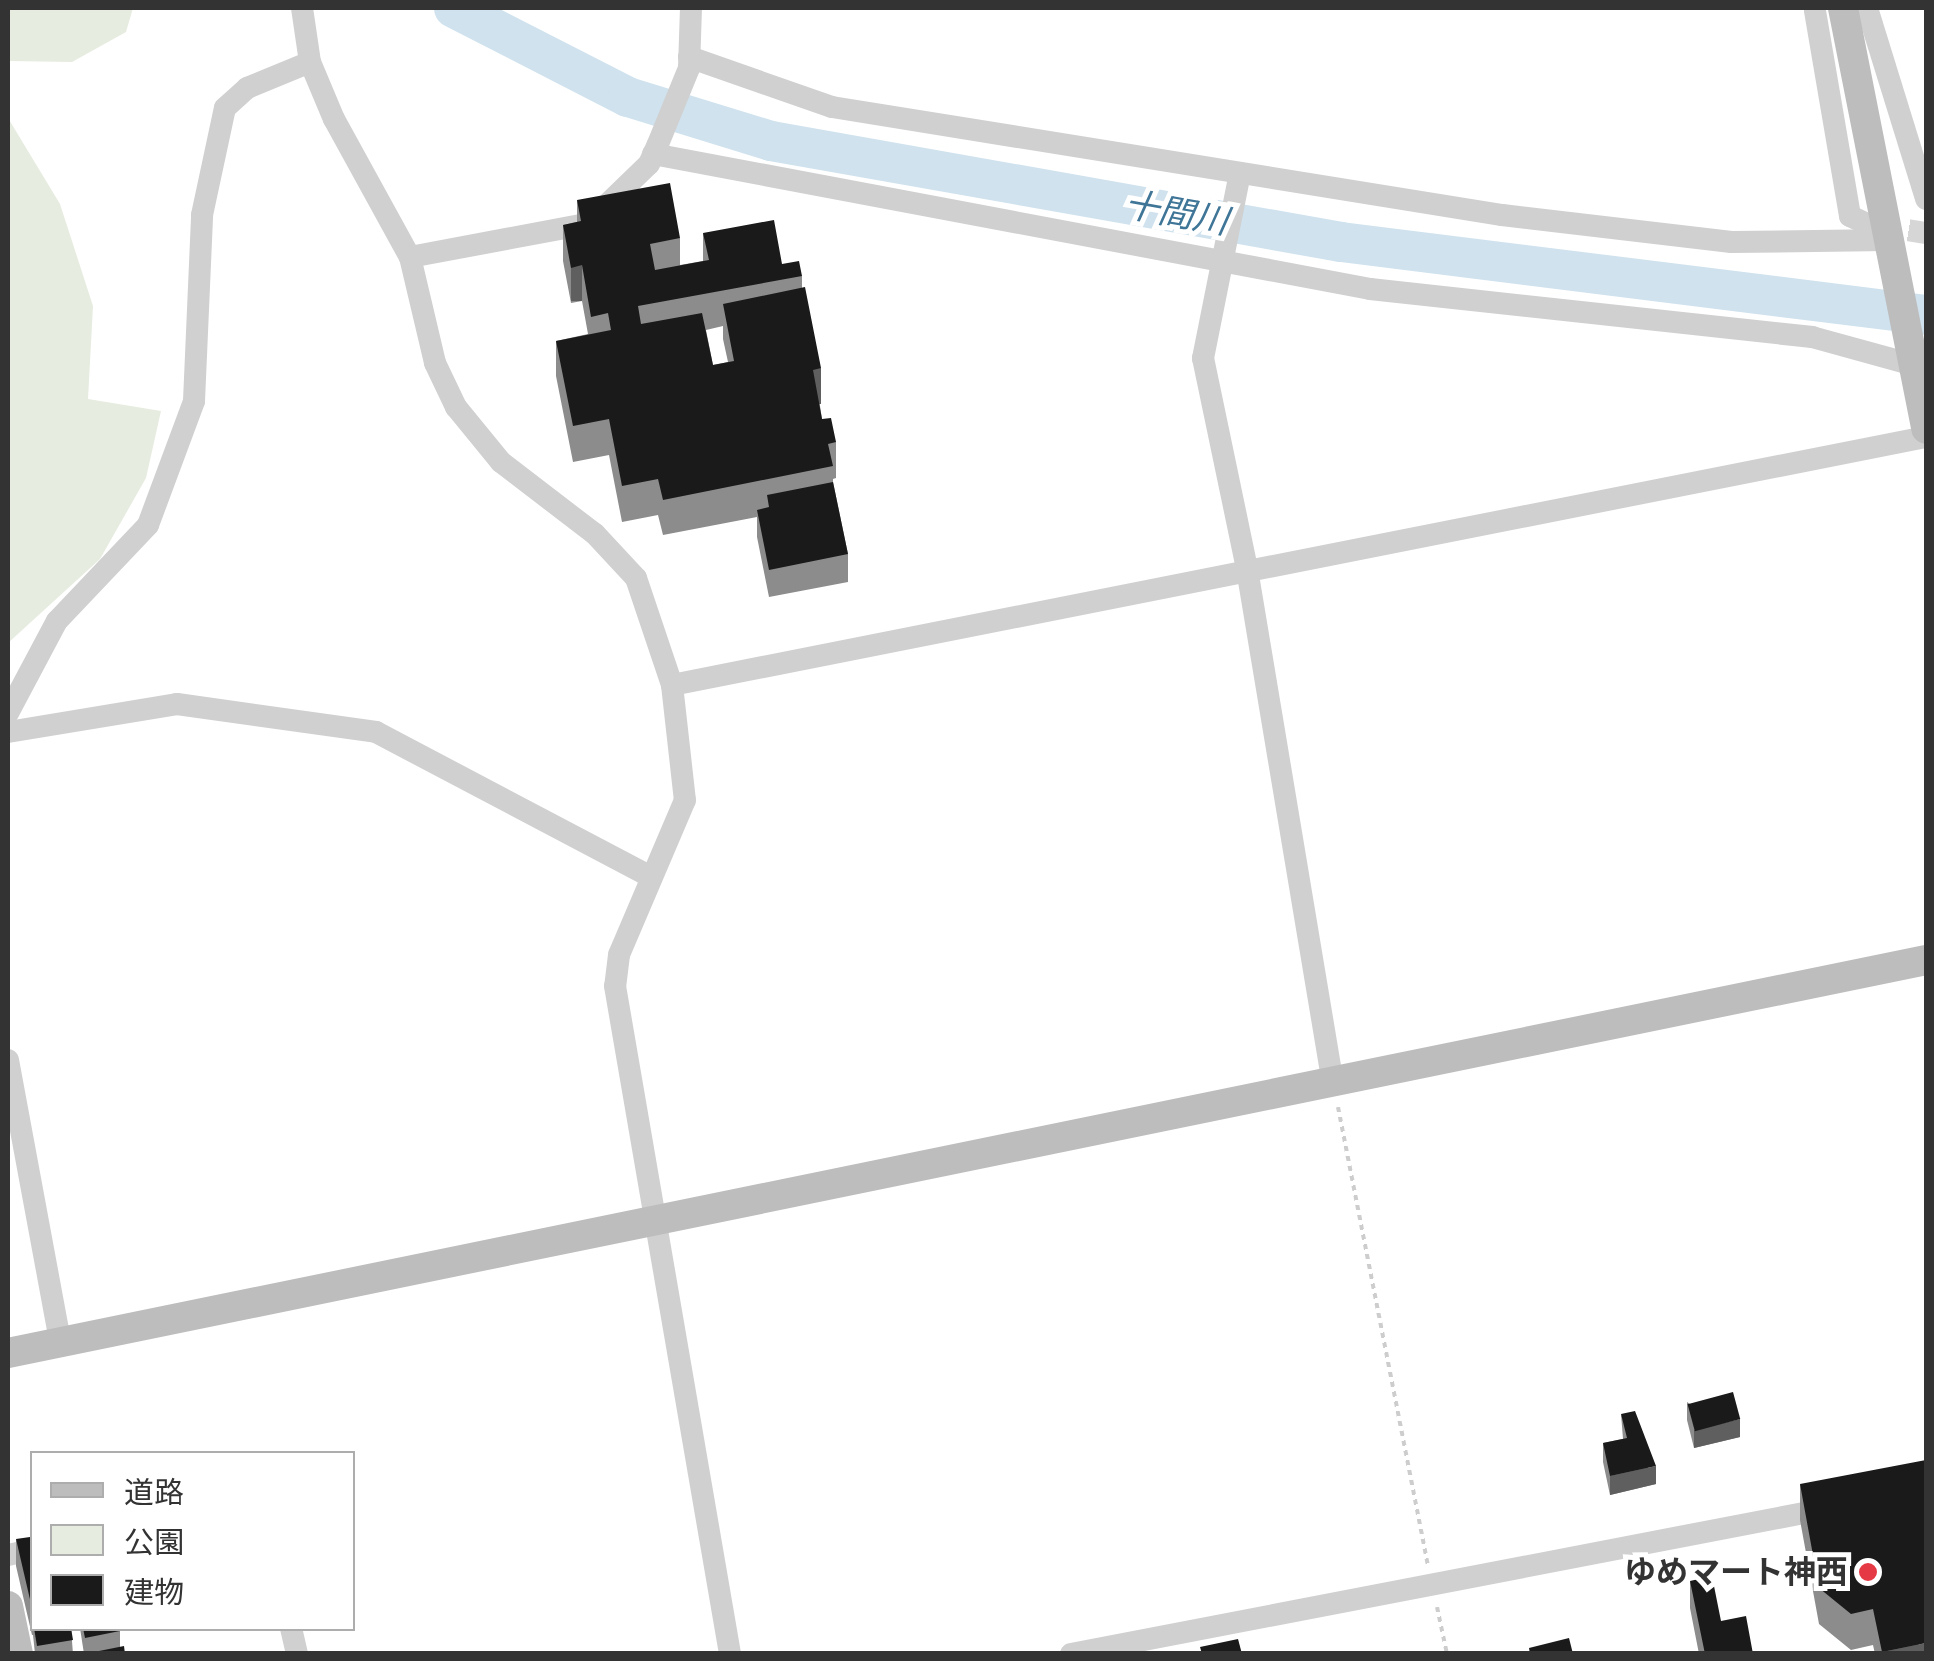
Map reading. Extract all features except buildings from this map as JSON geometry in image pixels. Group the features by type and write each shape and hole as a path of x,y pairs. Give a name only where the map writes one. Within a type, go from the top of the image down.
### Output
{"street":[{"path":"302,8 310,62 410,257 435,363 456,407 501,462 596,534 636,578 672,685 685,800 619,955 615,986 730,1654"},
{"path":"410,257 587,224 656,149 689,62 691,8"},
{"path":"1867,8 1926,199"},
{"path":"1829,9 1926,428"},
{"path":"8,713 56,620 148,526 194,401 202,215 225,108 248,88 310,62"},
{"path":"689,62 832,107 1239,180 1731,242 1882,241"},
{"path":"1910,142 1926,168"},
{"path":"656,149 1370,289 1812,337 1912,356"},
{"path":"1239,180 1203,358 1248,569 1332,1078"},
{"path":"672,685 1926,437"},
{"path":"8,732 177,704 376,732 652,877"},
{"path":"8,1353 659,1224 1332,1078 1926,960"},
{"path":"8,1060 60,1341"},
{"path":"1071,1654 1850,1504"},
{"path":"8,1606 18,1654"}],"path":[{"path":"1332,1078 1446,1654"}],"green space":[{"path":"8,8 133,8 126,32 72,62 8,61"},
{"path":"8,118 60,204 93,306 88,399 161,411 146,478 100,559 8,643"}],"waterway":[{"name":"十間川","path":"454,8 628,97 771,141 1341,242 1926,315"}],"tunnel":[{"path":"1876,225 1926,233"}],"place":[{"name":"ゆめマート神西","path":"1868,1572"}]}
